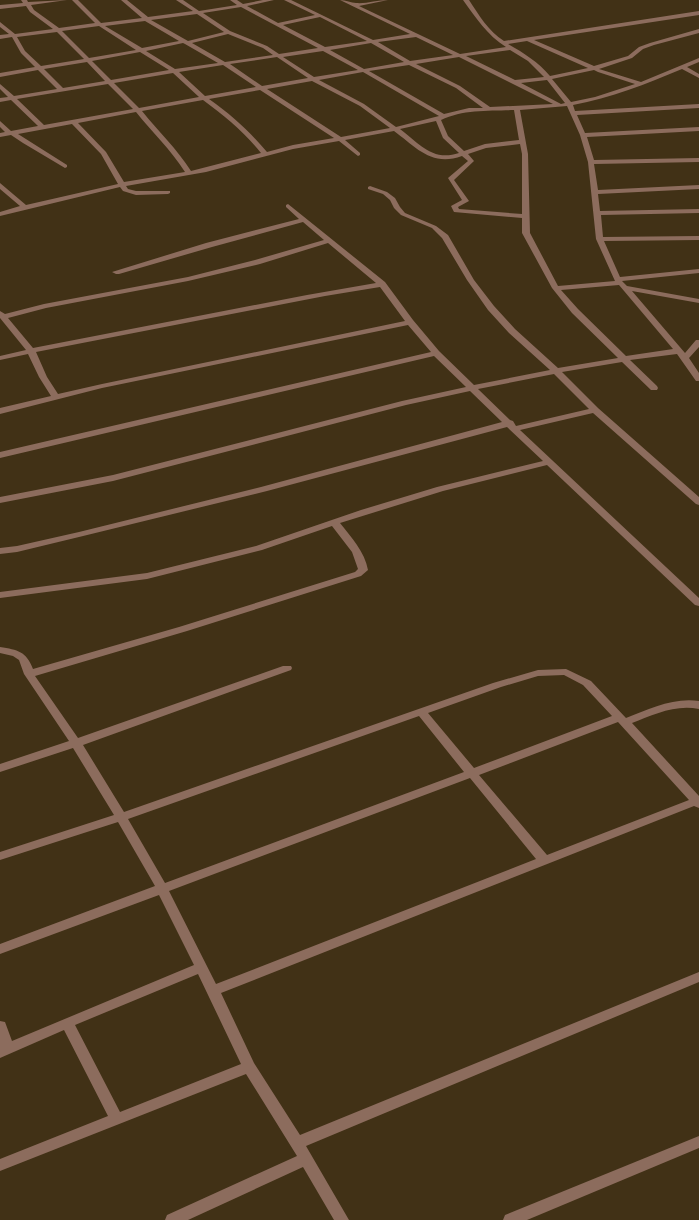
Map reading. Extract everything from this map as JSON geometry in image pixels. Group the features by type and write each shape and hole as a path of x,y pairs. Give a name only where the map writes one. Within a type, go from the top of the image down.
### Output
{"street":[{"path":"0,7 25,2 64,0"},
{"path":"75,0 99,24 174,71 251,136 265,154"},
{"path":"124,0 146,18 225,64 340,139 358,154"},
{"path":"179,0 200,12 212,23 228,32 265,47 313,79 362,105 433,157 446,158 464,154 473,149 485,146 523,142"},
{"path":"233,0 325,49 440,117 445,137 471,161 470,164 450,178 466,201 454,206 456,211 525,216"},
{"path":"0,37 13,34 200,12 271,0"},
{"path":"287,0 374,42 409,64 458,87 490,110"},
{"path":"343,0 513,82 559,106 572,109 699,106"},
{"path":"355,6 385,0"},
{"path":"466,0 484,26 495,38 530,60 541,69 572,109 592,162 596,213 600,238 621,283 682,354 699,379"},
{"path":"25,2 32,10 57,29 137,109 158,136 176,153 189,173"},
{"path":"504,44 527,39 652,22 699,13"},
{"path":"280,24 319,16"},
{"path":"0,24 13,34 23,52 62,90"},
{"path":"513,82 548,78 595,68 630,57 641,48 652,44 699,31"},
{"path":"0,75 142,51 228,32"},
{"path":"0,100 174,71 417,35"},
{"path":"527,39 595,68 641,84"},
{"path":"0,135 203,97 511,48"},
{"path":"572,109 596,99 641,84 699,60"},
{"path":"683,67 699,76"},
{"path":"0,86 42,128"},
{"path":"0,214 121,185 221,167 265,154 395,128 469,110 559,106"},
{"path":"516,109 523,142 526,233 556,288 574,311 654,388"},
{"path":"74,122 104,153 125,190 136,193 168,192"},
{"path":"0,123 11,133 65,166"},
{"path":"583,135 699,129"},
{"path":"592,162 699,160"},
{"path":"0,185 25,207"},
{"path":"595,192 699,187"},
{"path":"370,188 385,193 393,199 397,208 403,214 434,227 445,237 470,280 491,308 512,331 556,371 595,410 699,502"},
{"path":"288,206 328,241 382,284 410,322 436,353 699,603"},
{"path":"596,213 699,211"},
{"path":"116,272 208,245 304,220"},
{"path":"600,238 699,238"},
{"path":"56,397 43,377 31,350 2,317 44,306 139,290 224,272 276,258 328,241"},
{"path":"556,288 621,283 699,271"},
{"path":"621,283 699,301"},
{"path":"0,358 125,330 247,309 304,296 382,284"},
{"path":"0,411 248,354 410,322"},
{"path":"0,500 113,478 248,442 472,388 624,359 682,354 699,342"},
{"path":"0,455 436,353"},
{"path":"0,552 183,510 512,426 595,410"},
{"path":"0,595 147,576 259,548 440,489 550,462"},
{"path":"29,674 358,574 363,570 363,566 353,546 335,523"},
{"path":"0,650 19,654 26,662 29,674 76,743 121,817 162,888 249,1067 297,1143 342,1220"},
{"path":"0,768 76,743 286,668"},
{"path":"0,856 121,817 497,685 538,673 566,672 587,683 698,802 544,860 213,991"},
{"path":"0,949 472,773 622,719 671,706 693,703 699,705"},
{"path":"421,712 544,860"},
{"path":"0,1026 4,1050 201,968"},
{"path":"297,1143 699,977"},
{"path":"66,1023 117,1119"},
{"path":"0,1165 249,1067"},
{"path":"510,1220 699,1142"},
{"path":"172,1220 306,1160"}]}
